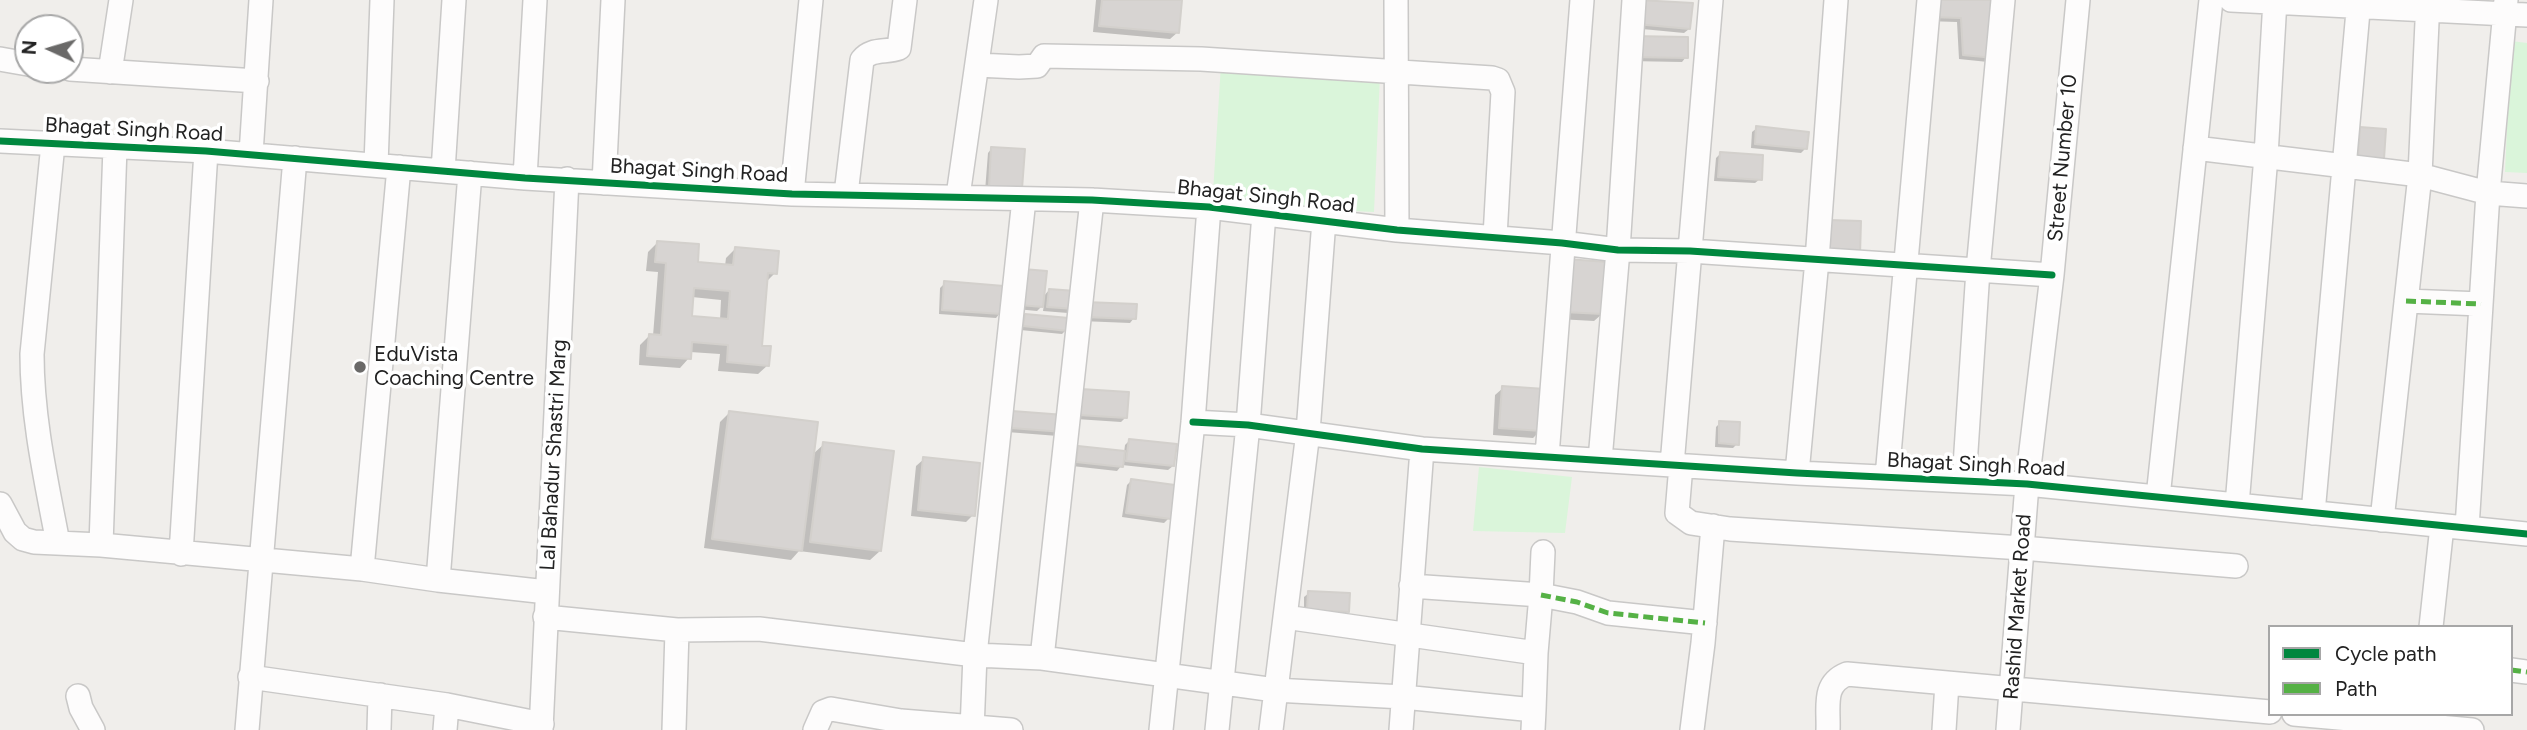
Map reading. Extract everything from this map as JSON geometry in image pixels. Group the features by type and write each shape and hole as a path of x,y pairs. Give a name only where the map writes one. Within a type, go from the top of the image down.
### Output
{"street":[{"path":"110,72 121,0"},
{"path":"251,154 261,0"},
{"path":"376,166 382,0"},
{"path":"443,172 454,0"},
{"path":"525,178 535,0"},
{"path":"604,183 613,0"},
{"path":"792,194 811,0"},
{"path":"846,194 862,60 873,52 899,48 905,0"},
{"path":"958,196 986,0"},
{"path":"1396,0 1396,230"},
{"path":"1547,456 1582,0"},
{"path":"1600,460 1618,250 1634,0"},
{"path":"1711,0 1689,251 1676,465 1677,513 1691,523 1713,526 2236,566"},
{"path":"1797,473 1817,260 1836,0"},
{"path":"1887,477 1929,0"},
{"path":"1964,481 1978,270 2003,0"},
{"name":"Street Number 10","path":"2027,484 2052,275 2077,0"},
{"path":"2158,497 2211,0"},
{"path":"2231,0 2513,9 2488,193 2467,528"},
{"path":"2237,505 2266,156 2275,2"},
{"path":"2313,513 2359,4"},
{"path":"2382,520 2420,175 2428,6"},
{"path":"977,65 1019,68 1037,66 1044,56 1201,59 1492,78 1498,80 1503,92 1495,237"},
{"path":"84,70 257,81"},
{"name":"Bhagat Singh Road","path":"0,141 251,154 443,172 792,194 1092,200 1209,207 1396,230 1618,250 1689,251 2052,275"},
{"path":"53,144 32,354 32,387 58,543"},
{"path":"101,545 115,147"},
{"path":"2195,148 2420,175 2488,193 2527,196"},
{"path":"181,554 206,151"},
{"path":"247,730 295,158"},
{"path":"362,569 399,167"},
{"path":"438,580 470,173"},
{"name":"Lal Bahadur Shastri Marg","path":"542,727 567,179"},
{"path":"972,728 975,655 1024,199"},
{"path":"1042,658 1092,200"},
{"path":"1161,730 1192,422 1209,207"},
{"path":"1217,730 1248,425 1264,213"},
{"path":"1272,730 1308,432 1324,220"},
{"path":"2406,301 2481,304"},
{"name":"Bhagat Singh Road","path":"1192,422 1308,432 1422,449 1797,473 2027,484 2527,534"},
{"path":"1401,730 1422,449"},
{"name":"Rashid Market Road","path":"2008,730 2027,484"},
{"path":"0,504 15,532 23,539 362,569 547,592"},
{"path":"1692,730 1713,526"},
{"path":"2431,625 2442,526"},
{"path":"545,617 677,630 759,629 975,655 1042,658 1275,691 1403,697 1534,720 1543,552"},
{"path":"1411,586 1541,595 1577,602 1608,613 1705,623"},
{"path":"1285,617 1536,653"},
{"path":"674,730 677,630"},
{"path":"1828,730 1830,688 1837,678 1847,674 2268,712"},
{"path":"250,677 447,705 542,727"},
{"path":"1944,730 1948,683"},
{"path":"379,730 380,695"},
{"path":"78,696 93,730"},
{"path":"445,730 447,705"},
{"path":"815,730 823,712 831,709 901,721 1011,730"},
{"path":"2322,716 2420,723 2472,730"}],"green space":[{"path":"2511,41 2527,43 2527,173 2505,172"},
{"path":"1221,64 1380,76 1374,212 1289,208 1213,193"},
{"path":"1479,467 1572,477 1565,533 1473,531"}],"building":[{"path":"1102,0 1182,0 1179,33 1099,26"},
{"path":"1639,0 1693,3 1690,29 1636,24"},
{"path":"1931,0 1997,0 1995,58 1963,55 1961,18 1930,17"},
{"path":"1632,36 1688,37 1688,58 1632,57"},
{"path":"1756,126 1809,132 1807,149 1755,144"},
{"path":"2360,127 2386,129 2384,159 2358,157"},
{"path":"991,147 1025,149 1022,189 989,187"},
{"path":"1720,152 1763,155 1762,180 1718,177"},
{"path":"1829,220 1861,221 1860,255 1828,255"},
{"path":"657,241 699,244 698,262 733,265 735,247 779,251 777,274 768,273 762,346 771,346 769,366 727,362 728,345 692,342 691,359 647,356 649,334 661,335 666,263 655,262","holes":["694,288 730,291 728,319 692,316"]},
{"path":"1567,259 1607,262 1603,314 1564,312"},
{"path":"1023,269 1047,271 1043,307 1020,305"},
{"path":"944,281 1004,286 1002,314 942,310"},
{"path":"1049,289 1076,291 1075,309 1047,307"},
{"path":"1085,302 1137,304 1136,319 1085,317"},
{"path":"1025,314 1069,318 1068,331 1023,326"},
{"path":"1502,386 1545,389 1542,431 1499,428"},
{"path":"1081,389 1129,392 1127,418 1079,415"},
{"path":"729,411 818,422 802,551 712,539"},
{"path":"1012,411 1065,415 1064,432 1011,428"},
{"path":"1719,421 1740,422 1739,445 1719,443"},
{"path":"1129,439 1177,444 1174,466 1126,461"},
{"path":"823,442 894,451 881,551 810,542"},
{"path":"1078,446 1125,451 1123,467 1076,462"},
{"path":"923,457 980,463 975,516 918,510"},
{"path":"1131,479 1175,485 1171,519 1126,513"},
{"path":"1308,591 1350,593 1349,612 1307,610"}],"marked path":[{"path":"2406,301 2481,304"},
{"path":"1541,595 1577,602 1608,613 1705,623"},
{"path":"2513,670 2527,672"}],"cycle path":[{"path":"0,141 206,151 525,178 792,194 1092,200 1209,207 1397,230 1618,250 1690,251 2052,275"},
{"path":"1193,422 1248,425 1422,449 1797,473 2027,484 2527,534"}],"place":[{"name":"EduVista Coaching Centre","path":"360,367"}]}
